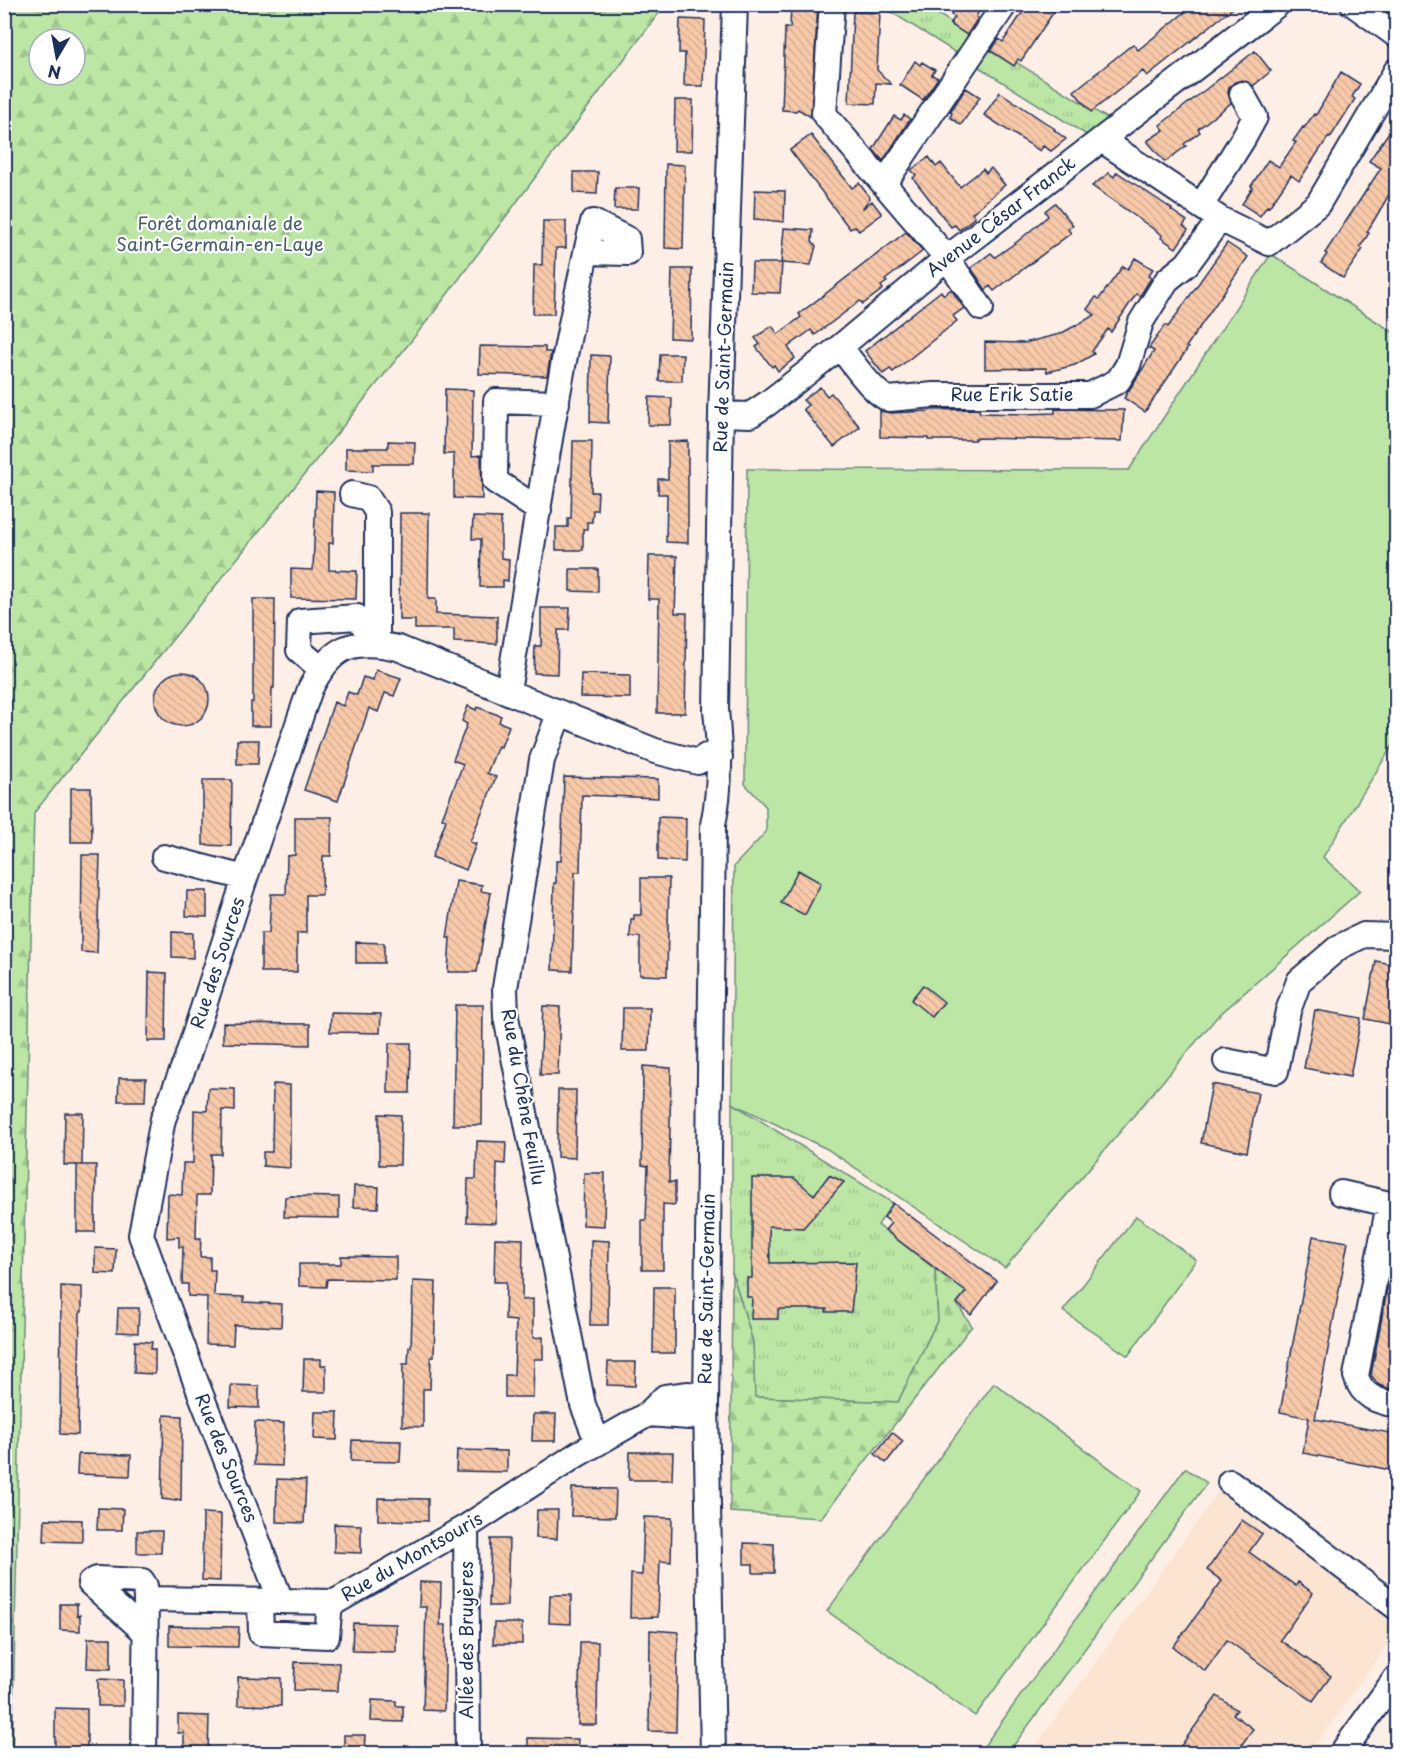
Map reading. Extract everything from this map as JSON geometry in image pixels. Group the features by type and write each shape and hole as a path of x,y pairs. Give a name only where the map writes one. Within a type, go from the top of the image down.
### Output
{"street":[{"name":"Rue de Saint-Germain","path":"713,1754 706,1406 713,825 718,801 713,757 706,737 717,710 721,414 735,4"},
{"path":"832,4 824,114 947,258 981,308"},
{"path":"885,184 1005,4"},
{"name":"Avenue César Franck","path":"721,414 750,415 840,347 947,258 1278,4"},
{"path":"1353,4 1396,34"},
{"path":"1102,140 1210,213 1269,243 1318,204 1396,71"},
{"name":"Rue Erik Satie","path":"840,347 882,397 889,399 934,395 1090,395 1118,381 1128,365 1141,322 1167,280 1187,264 1255,117 1242,94"},
{"path":"508,691 557,403 586,252 593,222 627,239 628,253 586,252"},
{"path":"539,510 495,481 496,401 557,403"},
{"path":"352,494 368,498 377,512 377,643"},
{"path":"320,668 299,650 300,621 357,617 377,643"},
{"name":"Rue des Sources","path":"330,1602 327,1636 261,1633 271,1601 194,1377 141,1235 163,1119 186,1061 245,878 310,689 320,668 344,646 377,643 398,648 655,751 698,762 713,757"},
{"name":"Rue du Chêne Feuillu","path":"559,714 542,760 505,988 506,1017 583,1406 598,1443"},
{"path":"164,856 245,878"},
{"path":"1226,1061 1276,1071 1288,1011 1299,981 1339,947 1364,935 1396,936"},
{"path":"1341,1192 1393,1204 1356,1376 1359,1385 1375,1401 1396,1405"},
{"name":"Rue du Montsouris","path":"146,1599 335,1602 466,1527 648,1414 689,1417 706,1406"},
{"path":"1230,1482 1396,1607"},
{"name":"Allée des Bruyères","path":"466,1527 468,1754"},
{"path":"144,1754 146,1634 145,1586 142,1581 97,1579 90,1583 146,1634"},
{"path":"1341,1754 1396,1678"}],"shaded area":[{"path":"1221,1488 1396,1613 1396,1633 1310,1753 1030,1754"}],"green space":[{"name":"Forêt domaniale de Saint-Germain-en-Laye","path":"5,4 665,5 431,316 34,813 12,1754 4,1753"},
{"path":"880,5 923,5 1120,126 1098,142"},
{"path":"1271,254 1396,334 1396,740 1323,857 1360,891 1217,1017 1005,1268 827,1149 732,1103 734,866 766,832 766,807 745,784 747,469 1129,470"},
{"path":"732,1103 893,1203 878,1225 935,1269 938,1319 898,1402 754,1397 753,1342 732,1272"},
{"path":"1136,1216 1196,1260 1128,1356 1063,1311"},
{"path":"935,1269 966,1292 957,1304 972,1326 821,1518 730,1512 732,1272 753,1342 755,1397 898,1402 938,1319"},
{"path":"994,1383 1141,1491 975,1716 827,1611"},
{"path":"1185,1468 1207,1483 1008,1753 979,1753"}],"building":[{"path":"791,4 818,4 811,117 798,109 796,111 782,110 785,28 790,28"},
{"path":"957,4 983,4 976,17 978,18 967,35 950,24 955,17 951,15"},
{"path":"1028,4 1059,4 1021,61 1018,59 1014,66 991,51 999,39 1003,42"},
{"path":"1195,4 1238,4 1147,76 1143,71 1091,112 1074,91 1133,44 1138,50"},
{"path":"853,12 880,13 877,70 891,84 876,83 875,104 849,103"},
{"path":"680,19 705,20 703,86 684,86 685,53 679,53"},
{"path":"1255,51 1271,71 1253,86 1243,80 1229,87 1231,103 1198,129 1200,132 1184,144 1186,146 1165,162 1147,141 1164,130 1160,125"},
{"path":"915,61 920,65 922,62 935,70 932,75 938,78 923,100 900,85"},
{"path":"1341,72 1360,84 1352,97 1355,99 1299,181 1291,175 1260,216 1242,204 1253,187 1251,186 1268,160 1279,167 1296,142 1293,141 1314,114 1316,115"},
{"path":"966,88 980,97 961,125 950,117 952,113 950,112"},
{"path":"1000,92 1066,139 1051,151 1043,146 1040,151 984,115"},
{"path":"675,100 693,100 692,151 674,151"},
{"path":"904,115 910,119 883,161 873,149 894,116 901,120"},
{"path":"1396,122 1396,183 1367,232 1369,233 1360,247 1363,249 1343,278 1321,263 1327,254 1325,253 1381,168 1369,161"},
{"path":"811,135 852,188 859,183 870,198 862,209 872,201 882,214 859,231 855,226 850,229 790,150"},
{"path":"929,157 936,167 941,163 960,187 983,169 986,173 991,168 1005,185 972,213 975,217 959,230 955,225 951,227 913,178 916,175 911,170"},
{"path":"666,164 685,165 683,249 665,248"},
{"path":"574,172 598,172 597,194 574,193"},
{"path":"1117,172 1187,221 1183,226 1188,230 1176,248 1161,238 1162,235 1092,186 1109,173 1114,177"},
{"path":"615,188 639,188 638,209 614,209"},
{"path":"755,190 785,191 784,222 754,219"},
{"path":"1055,203 1073,225 1068,229 1071,233 994,291 990,286 986,290 971,268 991,253 995,257 1018,241 1048,216 1045,211"},
{"path":"543,221 566,221 566,248 556,248 554,314 533,314 534,265 542,265"},
{"path":"784,228 813,230 812,241 816,246 811,265 781,263"},
{"path":"906,232 923,251 885,280 887,282 881,286 883,289 863,304 860,301 815,335 811,330 788,347 795,358 778,371 774,365 772,367 756,347 760,344 755,338 772,326 778,334 801,317 799,314"},
{"path":"1227,243 1248,257 1186,347 1188,348 1145,412 1124,398 1154,351 1149,348 1165,325 1168,327"},
{"path":"1135,258 1153,269 1148,276 1151,278 1140,296 1136,294 1111,332 1108,329 1092,351 1094,354 1075,365 1047,372 1046,368 985,369 985,342 1024,343 1060,334 1095,315 1087,309 1096,297 1099,299 1123,266 1128,269"},
{"path":"752,263 782,263 780,293 751,292"},
{"path":"672,269 692,269 691,339 670,338"},
{"path":"951,289 964,308 953,316 957,321 893,372 890,369 883,374 865,351 941,291 944,295"},
{"path":"480,346 545,347 545,352 551,352 547,376 479,374"},
{"path":"660,354 683,354 682,381 659,381"},
{"path":"591,355 610,356 608,423 590,422"},
{"path":"820,387 827,396 831,393 860,427 834,447 803,409 808,405 803,400"},
{"path":"445,389 473,390 472,456 481,455 482,499 454,498 454,454 444,454"},
{"path":"649,397 672,398 671,425 648,425"},
{"path":"979,409 980,413 1025,414 1055,413 1055,409 1124,410 1122,441 975,438 975,440 928,440 928,438 880,437 880,411 890,413"},
{"path":"388,441 415,442 414,464 373,464 373,471 346,470 346,448 388,448"},
{"path":"573,441 592,441 591,492 598,492 597,510 593,510 592,522 587,522 587,529 583,529 583,550 556,550 556,527 568,527 568,518 571,518"},
{"path":"688,441 688,543 666,542 667,494 658,494 658,479 668,479 668,442"},
{"path":"316,491 334,492 333,543 329,543 329,570 357,571 356,599 291,598 291,569 313,570"},
{"path":"400,513 429,513 428,599 436,599 436,614 497,616 497,644 454,642 454,629 415,629 415,620 399,620"},
{"path":"473,517 501,518 501,558 509,559 508,581 503,580 503,587 480,587 481,539 472,539"},
{"path":"649,556 677,556 675,613 687,613 685,713 657,713 659,599 648,599"},
{"path":"570,569 598,569 598,592 570,591"},
{"path":"253,599 275,599 274,688 272,688 271,726 251,726"},
{"path":"541,608 570,608 569,630 558,630 557,674 534,673 535,646 541,646"},
{"path":"376,670 401,678 394,696 385,693 378,712 369,708 338,801 304,790 334,702 343,706 348,692 357,695 363,677 373,680"},
{"path":"182,672 192,674 201,680 207,689 209,699 207,709 201,718 192,724 182,726 172,724 163,718 157,709 155,699 157,689 163,680 172,674"},
{"path":"581,674 630,675 630,698 580,697"},
{"path":"468,706 501,716 499,722 509,726 487,773 496,777 470,842 476,844 466,870 432,857 446,820 442,818 463,764 453,760 467,724 462,721"},
{"path":"237,740 259,740 258,764 237,764"},
{"path":"564,777 658,779 658,798 582,795 580,872 575,872 572,971 552,970 554,883 556,883 556,861 561,861"},
{"path":"203,780 232,780 231,846 203,845"},
{"path":"71,788 91,788 92,842 71,842"},
{"path":"295,817 332,817 331,856 323,856 322,895 306,895 306,933 297,933 297,972 261,972 261,933 269,933 271,894 286,894 287,856 295,855"},
{"path":"658,817 686,818 685,862 658,860"},
{"path":"82,855 100,855 97,953 81,952"},
{"path":"798,870 821,883 805,915 781,903"},
{"path":"641,878 669,878 667,976 640,975 640,937 630,937 631,919 634,919 634,915 641,915"},
{"path":"456,881 482,885 481,891 491,893 477,972 448,972 450,938 447,938"},
{"path":"187,891 207,891 207,917 186,916"},
{"path":"172,932 193,933 193,958 172,957"},
{"path":"356,942 384,943 384,963 356,963"},
{"path":"1376,961 1396,965 1396,1025 1365,1019"},
{"path":"149,972 167,973 166,1041 148,1041"},
{"path":"923,985 944,1002 932,1017 911,1000"},
{"path":"455,1005 483,1005 482,1125 453,1125"},
{"path":"543,1006 560,1007 558,1075 540,1075"},
{"path":"623,1008 650,1008 649,1051 622,1051"},
{"path":"1315,1010 1361,1018 1350,1077 1304,1068"},
{"path":"331,1013 381,1014 380,1033 330,1032"},
{"path":"223,1023 310,1024 310,1045 223,1043"},
{"path":"389,1043 411,1043 410,1093 388,1093"},
{"path":"643,1066 671,1068 669,1182 675,1182 675,1205 663,1204 663,1270 642,1270 642,1220 646,1220 648,1166 642,1165"},
{"path":"119,1078 146,1078 145,1101 118,1101"},
{"path":"273,1084 290,1085 290,1168 263,1166 263,1152 272,1152"},
{"path":"1212,1084 1258,1093 1247,1152 1201,1143"},
{"path":"208,1088 235,1089 235,1111 222,1110 221,1154 211,1154 210,1195 197,1195 196,1238 201,1238 200,1257 210,1257 210,1270 215,1270 214,1296 244,1297 244,1302 282,1304 281,1327 234,1325 233,1345 206,1344 207,1297 188,1296 188,1284 182,1284 183,1247 179,1247 179,1237 167,1238 168,1194 182,1195 183,1163 193,1163 194,1110 207,1111"},
{"path":"558,1090 576,1090 575,1158 557,1157"},
{"path":"65,1113 83,1113 82,1165 64,1165"},
{"path":"379,1114 401,1115 400,1165 379,1165"},
{"path":"477,1141 506,1142 505,1164 497,1163 496,1223 467,1222 468,1179 476,1179"},
{"path":"77,1165 96,1165 95,1232 77,1232"},
{"path":"584,1173 605,1173 604,1226 583,1225"},
{"path":"829,1175 844,1182 803,1228 769,1226 770,1263 856,1262 851,1312 826,1312 827,1309 778,1309 778,1319 751,1319 752,1297 747,1297 747,1278 752,1278 752,1178 794,1178 814,1195"},
{"path":"354,1186 379,1187 378,1208 353,1207"},
{"path":"285,1197 339,1197 339,1218 284,1217"},
{"path":"893,1203 997,1281 971,1315 957,1303 966,1292 885,1230 891,1223 884,1217"},
{"path":"1313,1236 1348,1242 1315,1419 1396,1434 1396,1471 1303,1453 1309,1418 1280,1412"},
{"path":"495,1238 523,1239 522,1300 533,1299 533,1338 543,1337 543,1359 534,1359 533,1397 505,1397 505,1375 514,1375 516,1321 505,1320 506,1282 494,1282"},
{"path":"591,1240 609,1241 608,1325 590,1325"},
{"path":"1396,1242 1396,1391 1379,1385 1371,1375"},
{"path":"95,1248 116,1249 115,1274 95,1273"},
{"path":"341,1256 396,1257 396,1280 327,1279 326,1287 299,1286 299,1264 341,1264"},
{"path":"413,1281 436,1282 434,1357 431,1357 430,1389 423,1389 423,1427 402,1426 403,1364 408,1364 409,1347 411,1347"},
{"path":"61,1286 82,1287 78,1435 60,1434"},
{"path":"654,1287 675,1287 675,1353 653,1353"},
{"path":"118,1308 139,1308 138,1333 117,1332"},
{"path":"135,1341 152,1342 151,1349 155,1349 155,1374 134,1373"},
{"path":"304,1359 321,1359 321,1365 326,1365 326,1392 303,1392"},
{"path":"608,1362 636,1362 635,1386 607,1385"},
{"path":"231,1385 259,1386 259,1408 230,1407"},
{"path":"315,1412 338,1412 337,1440 314,1439"},
{"path":"533,1414 556,1414 555,1441 532,1441"},
{"path":"164,1415 182,1416 181,1500 176,1499 176,1501 162,1499"},
{"path":"255,1422 284,1423 282,1466 254,1465"},
{"path":"892,1432 903,1441 886,1463 875,1454"},
{"path":"352,1440 401,1441 400,1462 351,1461"},
{"path":"457,1450 507,1451 507,1472 456,1471"},
{"path":"630,1452 673,1452 672,1480 629,1480"},
{"path":"78,1454 131,1455 130,1476 77,1474"},
{"path":"277,1479 306,1480 304,1523 276,1522"},
{"path":"572,1488 616,1489 615,1517 571,1516"},
{"path":"378,1498 428,1499 428,1521 378,1520"},
{"path":"98,1508 123,1509 122,1530 97,1530"},
{"path":"537,1510 558,1510 557,1539 536,1538"},
{"path":"203,1513 221,1514 220,1581 202,1580"},
{"path":"644,1517 672,1518 671,1562 660,1561 658,1617 630,1618 631,1574 642,1575"},
{"path":"45,1519 82,1520 82,1542 44,1541"},
{"path":"1242,1520 1262,1534 1249,1552 1296,1586 1298,1582 1313,1593 1280,1640 1331,1676 1313,1701 1227,1640 1205,1671 1173,1647 1222,1581 1207,1570"},
{"path":"334,1524 361,1525 361,1553 334,1552"},
{"path":"137,1531 162,1531 161,1553 137,1553"},
{"path":"491,1539 509,1539 507,1606 489,1606"},
{"path":"744,1543 774,1544 774,1573 753,1573 753,1564 744,1564"},
{"path":"420,1582 441,1583 440,1625 446,1625 444,1711 423,1710 426,1607 419,1607"},
{"path":"550,1595 571,1595 571,1624 549,1623"},
{"path":"60,1604 77,1604 80,1631 60,1630"},
{"path":"353,1623 396,1624 396,1652 352,1651"},
{"path":"494,1623 522,1623 522,1644 493,1644"},
{"path":"169,1626 239,1627 238,1647 169,1646"},
{"path":"650,1630 678,1632 676,1732 649,1731"},
{"path":"88,1638 111,1638 111,1669 87,1668"},
{"path":"580,1642 598,1642 597,1725 578,1725"},
{"path":"295,1662 339,1663 338,1691 294,1690"},
{"path":"238,1677 281,1678 281,1706 238,1705"},
{"path":"98,1679 123,1680 123,1706 98,1706"},
{"path":"1217,1696 1237,1710 1233,1714 1253,1729 1235,1754 1175,1754"},
{"path":"372,1700 396,1701 396,1706 403,1706 403,1722 371,1721"},
{"path":"55,1708 87,1709 87,1748 55,1748"},
{"path":"178,1715 209,1716 208,1754 184,1754 184,1733 178,1733"},
{"path":"344,1735 365,1735 364,1754 344,1754"},
{"path":"528,1738 578,1739 577,1754 528,1754"}]}
